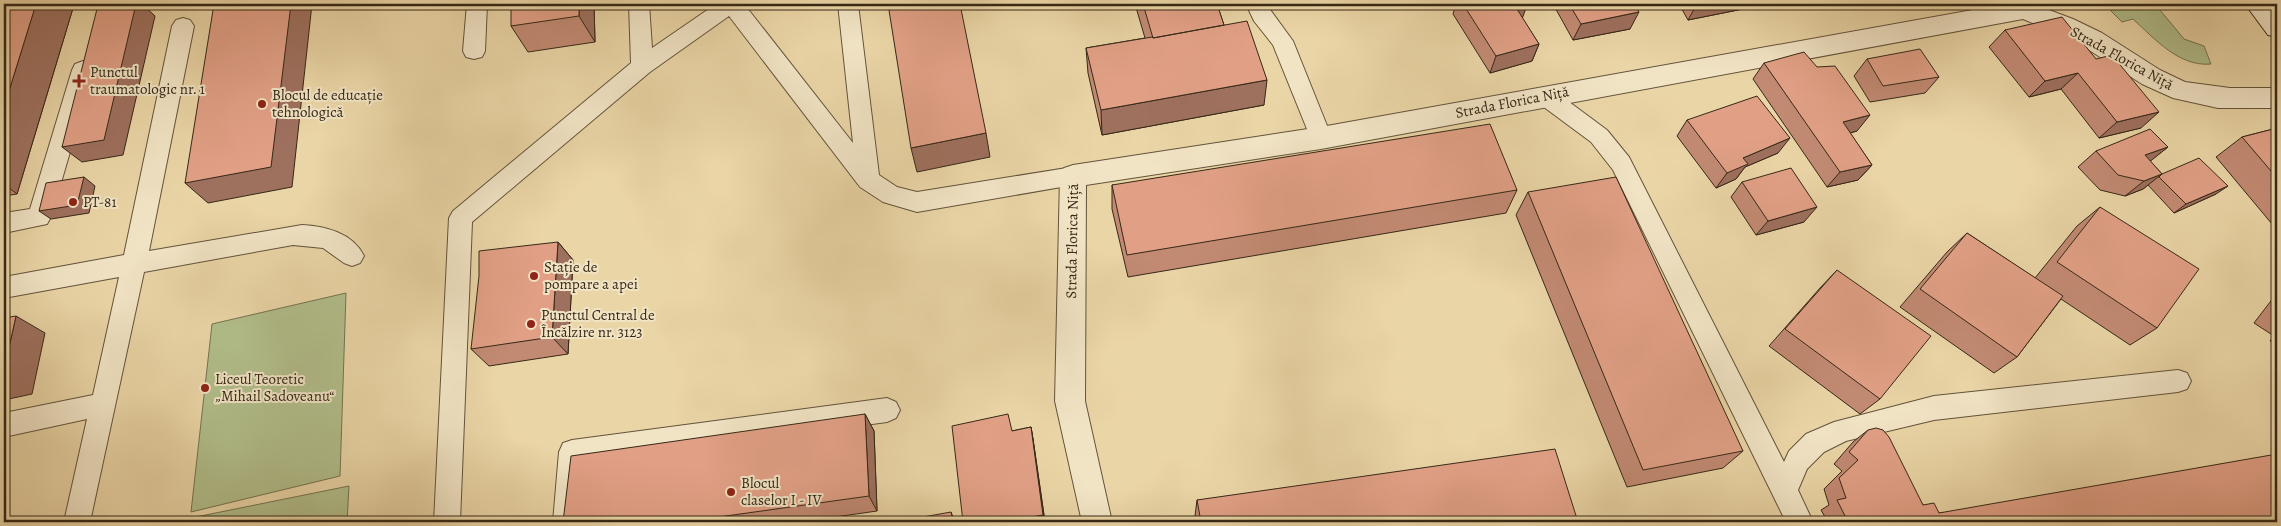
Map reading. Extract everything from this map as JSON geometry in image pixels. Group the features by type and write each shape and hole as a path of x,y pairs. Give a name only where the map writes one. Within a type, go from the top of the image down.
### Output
{"street":[{"path":"2256,4 2277,28"},
{"name":"Strada Florica Niță","path":"1097,522 1070,401 1073,176 1321,138 2022,10 2054,20 2101,44 2143,72 2181,91 2221,99 2277,98"}],"lane":[{"path":"474,52 477,4"},
{"path":"639,4 642,66"},
{"path":"448,522 461,218 642,66 731,4 868,180 891,195 917,202 1073,176"},
{"path":"848,4 868,180"},
{"path":"1256,4 1260,15 1282,41 1321,138"},
{"path":"77,522 134,264 183,26"},
{"path":"4,223 39,217 89,50"},
{"path":"1545,96 1599,136 1621,164 1800,522"},
{"path":"4,287 293,235 311,234 326,238 343,245 352,256"},
{"path":"1784,491 1798,460 1815,443 1843,430 1934,408 2178,381"},
{"path":"4,425 103,404"},
{"path":"566,522 572,452 887,410"}],"green space":[{"path":"2104,4 2155,4 2184,39 2204,46 2211,64 2199,64 2178,56 2159,43 2133,19 2122,22"},
{"path":"346,293 340,476 191,512 212,324"},
{"path":"349,486 347,522 176,522 176,521"}],"building":[{"path":"4,4 36,4 4,107"},
{"path":"136,4 104,140 62,147 98,5"},
{"name":"Blocul de educație tehnologică","path":"214,4 291,4 271,167 185,183"},
{"path":"511,4 579,4 579,16 511,26"},
{"path":"888,4 960,4 986,133 911,148"},
{"path":"1143,4 1217,4 1224,25 1153,38"},
{"path":"1463,4 1526,4 1517,9 1539,44 1496,56"},
{"path":"1569,4 1634,4 1639,12 1581,24"},
{"path":"2062,17 2096,59 2112,55 2159,112 2117,122 2078,73 2045,81 2005,30"},
{"path":"1247,21 1267,80 1101,110 1086,48"},
{"path":"1920,49 1939,77 1883,86 1867,59"},
{"path":"1804,52 1817,67 1835,66 1870,115 1843,122 1872,165 1840,172 1764,63"},
{"path":"1757,96 1790,138 1743,158 1748,164 1727,173 1687,120"},
{"path":"1490,124 1517,190 1127,255 1112,185"},
{"path":"2277,128 2277,178 2242,137"},
{"path":"2150,129 2168,147 2145,155 2162,174 2144,181 2118,175 2096,151"},
{"path":"2199,158 2228,186 2186,204 2159,177"},
{"path":"1791,168 1817,207 1768,221 1742,182"},
{"path":"84,177 77,205 39,211 46,183"},
{"path":"1616,177 1743,451 1643,470 1528,192"},
{"path":"2100,207 2199,269 2157,328 2057,262"},
{"path":"1967,233 2063,296 2017,357 1920,289"},
{"path":"558,242 552,337 471,349 479,276 479,251"},
{"path":"1837,270 1931,336 1880,399 1785,329"},
{"path":"16,316 4,370 4,318"},
{"name":"Blocul claselor I - IV","path":"865,414 869,496 683,522 563,522 571,456"},
{"path":"1008,414 1012,431 1031,427 1043,515 1002,522 963,522 952,426"},
{"path":"1876,428 1883,430 1889,437 1923,505 1934,503 1939,513 2277,454 2277,522 1848,522 1837,500 1846,498 1839,478 1858,460 1849,452 1868,430"},
{"path":"1555,449 1578,522 1201,522 1197,500"},
{"path":"951,512 953,522 895,522"}],"place":[{"name":"Punctul traumatologic nr. 1","path":"79,81"},
{"name":"Blocul de educație tehnologică","path":"262,104"},
{"name":"PT-81","path":"73,202"},
{"name":"Stație de pompare a apei","path":"534,276"},
{"name":"Punctul Central de Încălzire nr. 3123","path":"531,324"},
{"name":"Liceul Teoretic „Mihail Sadoveanu“","path":"205,388"},
{"name":"Blocul claselor I - IV","path":"731,492"}]}
